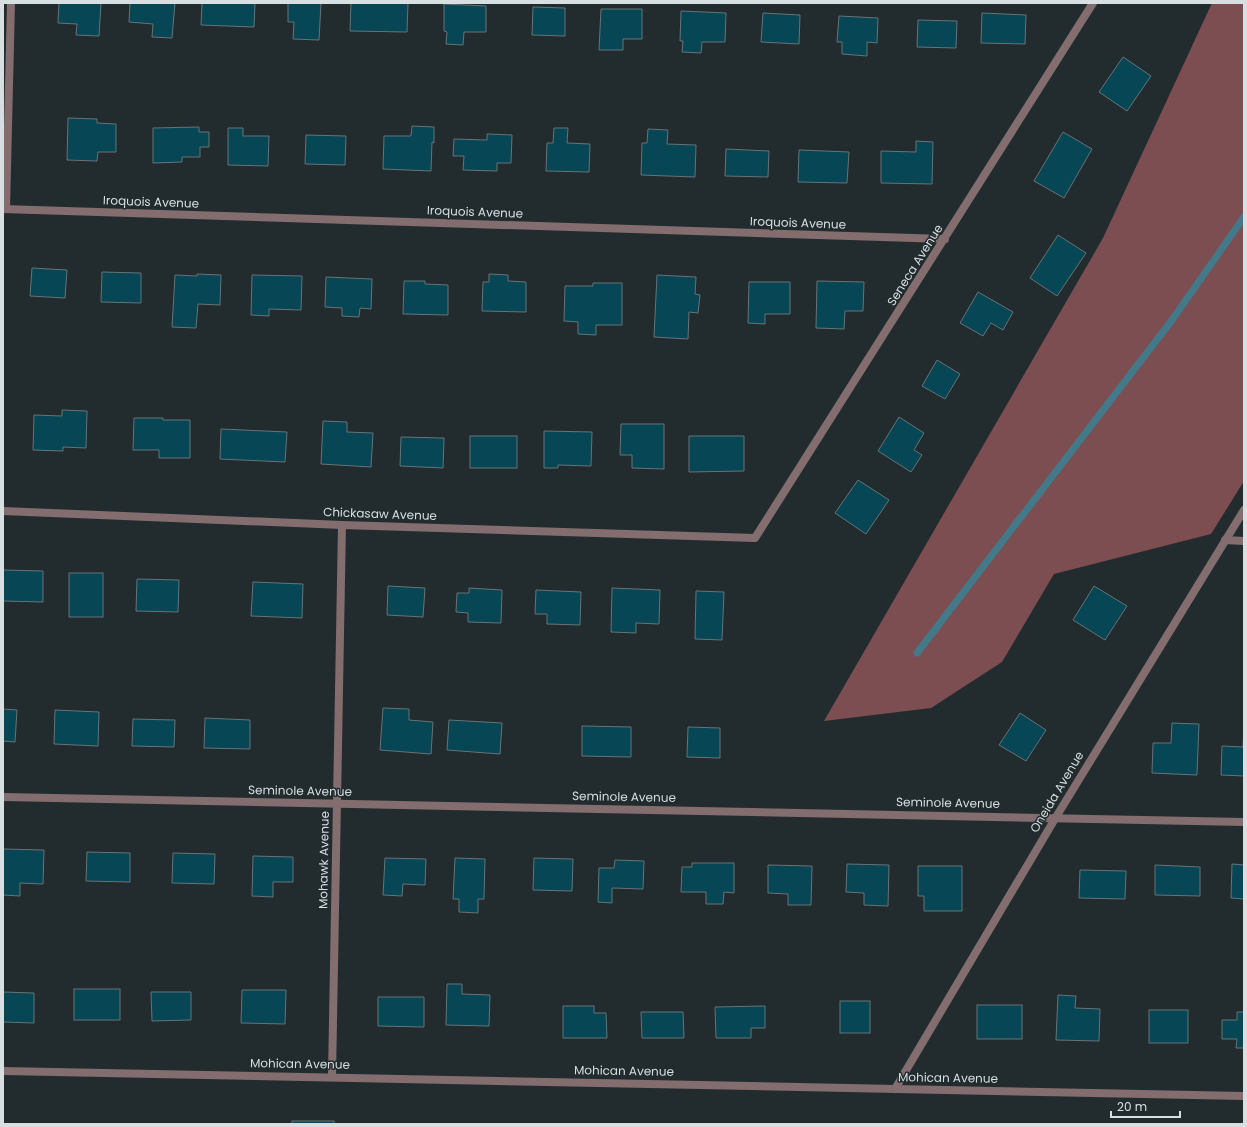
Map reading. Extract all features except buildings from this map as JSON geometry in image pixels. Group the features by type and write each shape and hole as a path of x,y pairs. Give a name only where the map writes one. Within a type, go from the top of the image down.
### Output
{"street":[{"path":"4,209 11,3"},
{"name":"Seneca Avenue","path":"755,538 946,239 1093,3"},
{"name":"Iroquois Avenue","path":"4,209 946,239"},
{"name":"Oneida Avenue","path":"895,1089 1056,817 1244,510"},
{"name":"Chickasaw Avenue","path":"3,511 342,525 755,538"},
{"name":"Mohawk Avenue","path":"332,1076 342,525"},
{"path":"1225,540 1244,541"},
{"name":"Seminole Avenue","path":"3,797 1056,817 1244,822"},
{"name":"Mohican Avenue","path":"3,1071 332,1076 1244,1096"}],"shaded area":[{"path":"1212,3 1244,3 1244,481 1211,534 1054,574 1002,662 931,708 824,721 1103,238"}],"waterway":[{"path":"917,653 1172,320 1244,217"}]}
